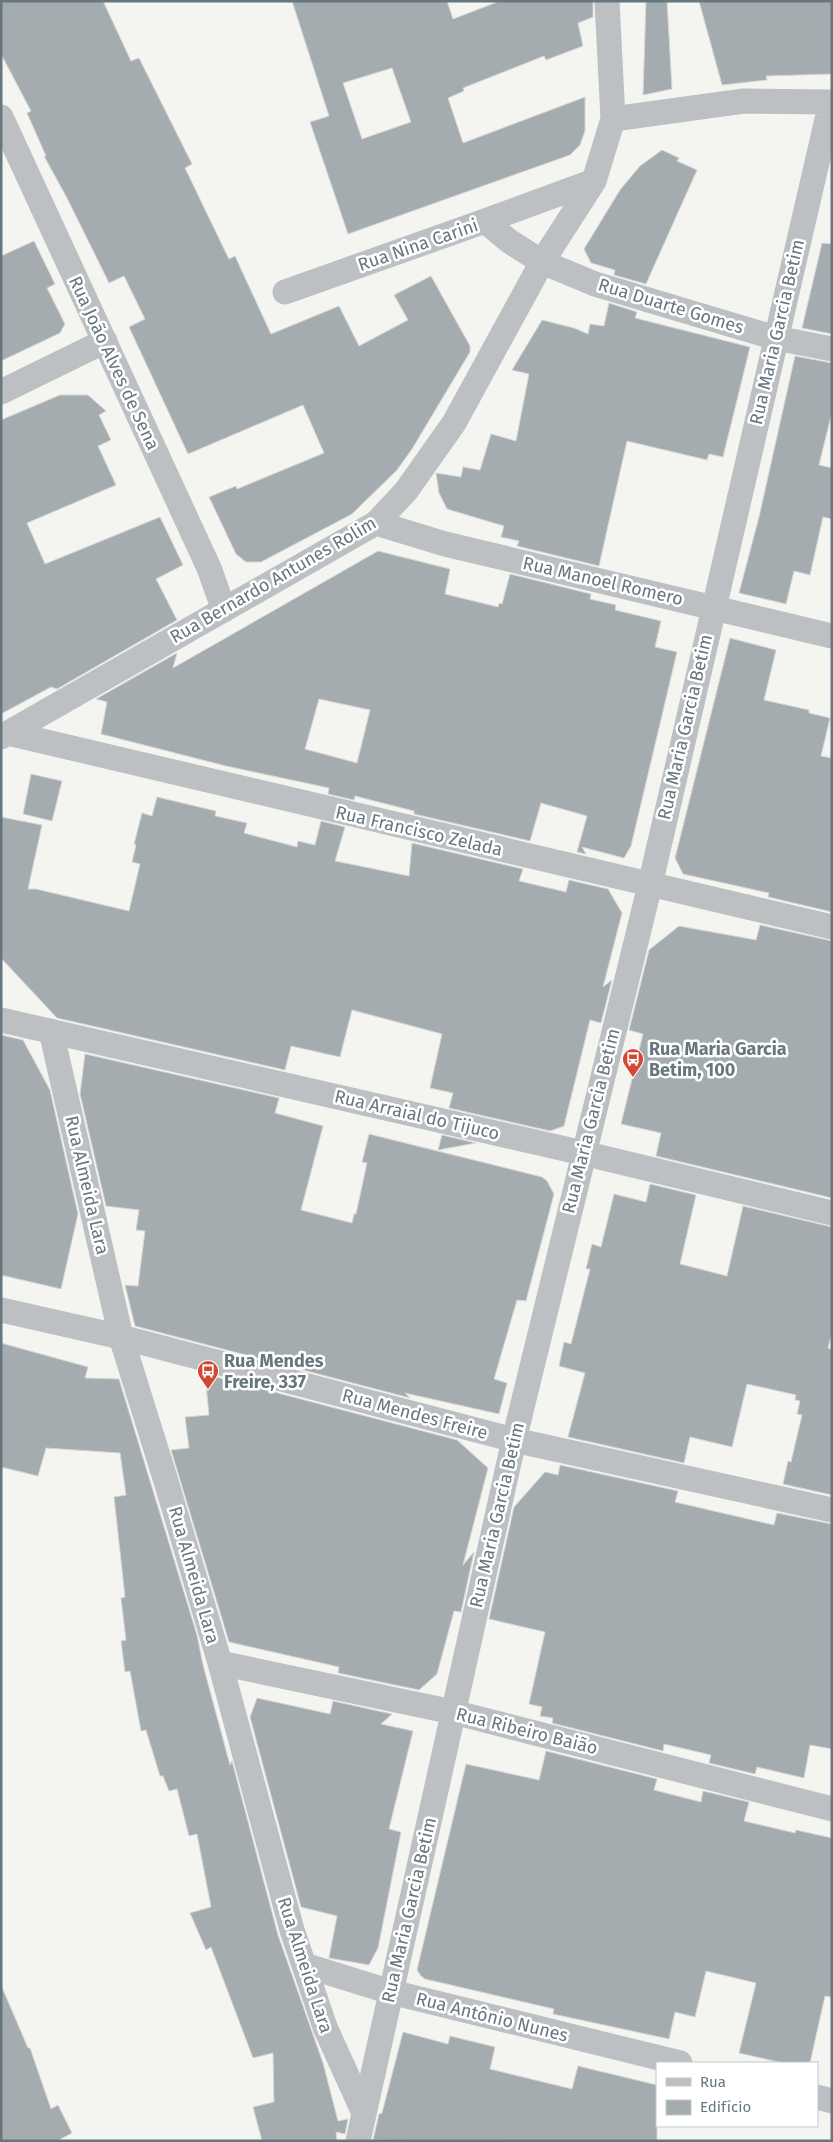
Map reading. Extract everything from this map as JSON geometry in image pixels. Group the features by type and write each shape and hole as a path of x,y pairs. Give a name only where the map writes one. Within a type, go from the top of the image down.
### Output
{"street":[{"name":"Rua Bernardo Antunes Rolim","path":"4,735 376,523 406,491 454,423 542,262 594,181 613,120 608,1"},
{"path":"613,120 744,101 831,102"},
{"name":"Rua Maria Garcia Betim","path":"358,2141 363,2111 514,1440 650,885 712,606 831,102"},
{"name":"Rua João Alves de Sena","path":"1,117 209,568 224,610"},
{"path":"485,221 594,181"},
{"name":"Rua Nina Carini","path":"285,292 485,221 509,241 542,262"},
{"name":"Rua Duarte Gomes","path":"542,262 595,284 776,338 832,349"},
{"path":"1,392 104,341"},
{"name":"Rua Manoel Romero","path":"376,523 445,544 832,636"},
{"name":"Rua Francisco Zelada","path":"4,735 832,927"},
{"name":"Rua Arraial do Tijuco","path":"1,1020 583,1153 832,1213"},
{"name":"Rua Almeida Lara","path":"51,1031 121,1337 220,1664 292,1930 325,2027 363,2111"},
{"name":"Rua Mendes Freire","path":"1,1310 121,1337 514,1440 832,1510"},
{"name":"Rua Ribeiro Baião","path":"220,1664 453,1712 832,1809"},
{"name":"Rua Antônio Nunes","path":"304,1965 391,1992 676,2062"},
{"path":"818,2097 832,2101"}],"building":[{"path":"1,1 103,1 131,61 139,58 192,164 185,168 229,259 235,256 271,334 339,306 359,346 408,320 394,295 431,276 470,346 470,352 412,449 397,470 352,514 261,562 246,562 236,554 209,497 236,486 237,489 324,453 303,405 188,454 129,327 145,319 124,276 109,283 44,156 46,156 27,113 31,111 1,54"},
{"path":"292,1 447,1 453,19 500,1 593,1 593,17 578,23 583,46 546,60 544,56 463,88 464,91 448,98 463,143 585,97 585,131 580,145 570,155 348,234 310,122 329,116","holes":["392,68 411,122 362,139 343,83"]},
{"path":"646,1 667,1 672,89 643,95"},
{"path":"699,1 832,1 832,74 766,76 767,80 722,85"},
{"path":"662,150 679,158 677,161 697,170 646,284 614,275 615,270 591,263 584,249 620,190 640,166"},
{"path":"34,241 55,284 47,288 65,324 60,333 1,361 1,256"},
{"path":"822,243 832,244 832,334 802,328"},
{"path":"609,303 637,312 635,318 750,347 723,457 709,454 707,460 627,441 599,566 517,546 519,541 501,537 504,526 447,509 439,493 436,473 461,477 463,467 480,470 491,434 516,441 529,374 512,370 542,320 574,328 588,334 590,324 604,326"},
{"path":"795,356 832,363 832,412 819,465 832,468 832,519 823,517 810,575 794,571 786,604 739,593 759,517"},
{"path":"60,395 88,395 106,411 99,415 111,440 98,446 116,485 27,523 45,564 160,517 183,565 156,579 177,620 57,689 51,687 1,714 1,420"},
{"path":"378,551 450,569 445,594 498,607 499,603 502,604 510,574 591,594 590,599 616,605 615,610 661,621 655,647 677,652 631,846 624,858 582,847 586,854 577,852 587,816 541,803 530,841 414,814 414,811 355,796 354,800 328,794 329,788 226,766 101,734 107,702 96,699 177,653 173,668","holes":["319,699 370,710 357,763 305,749"]},
{"path":"730,638 776,650 764,700 809,710 809,713 830,718 821,756 832,758 832,912 768,897 769,893 683,874 675,858"},
{"path":"31,774 62,781 52,821 23,814"},
{"path":"157,797 216,811 215,816 247,823 244,833 297,847 298,841 315,845 321,821 345,827 335,861 409,876 412,843 523,869 519,881 566,892 569,880 608,889 622,913 603,987 612,980 601,1023 590,1020 564,1126 550,1131 449,1108 453,1093 430,1088 442,1034 352,1010 340,1057 291,1046 285,1070 57,1018 1,958 1,817 42,825 28,889 36,889 129,911 140,864 132,862 136,845 134,844 142,813 152,816"},
{"path":"760,925 832,941 832,1198 656,1156 661,1133 621,1124 643,1034 629,1030 649,950 679,926 756,940"},
{"path":"1,1035 23,1040 50,1090 78,1214 61,1289 1,1275"},
{"path":"85,1054 279,1098 275,1113 323,1126 301,1210 352,1223 354,1214 356,1214 367,1163 362,1162 369,1134 542,1177 547,1181 554,1194 526,1301 517,1300 494,1379 507,1383 499,1414 405,1393 410,1398 135,1326 125,1285 138,1286 145,1231 136,1230 139,1210 106,1206 80,1094"},
{"path":"442,1135 476,1143 438,1150"},
{"path":"650,1184 696,1195 680,1264 727,1276 743,1206 832,1227 832,1332 828,1348 832,1350 832,1495 783,1484 788,1461 791,1462 802,1415 797,1414 800,1401 795,1400 796,1395 747,1384 732,1447 690,1437 684,1463 568,1437 585,1373 559,1366 564,1342 571,1344 590,1269 586,1269 592,1244 601,1247 614,1194 646,1202"},
{"path":"1,1343 88,1367 85,1378 119,1379 197,1635 203,1665 230,1765 232,1761 278,1935 323,2063 338,2121 348,2119 345,2134 336,2132 337,2141 262,2141 253,2107 274,2102 273,2053 253,2058 211,1947 206,1950 190,1913 211,1907 197,1834 189,1836 177,1789 169,1791 163,1776 160,1776 146,1730 141,1731 130,1671 125,1672 121,1641 126,1640 121,1598 125,1597 114,1497 126,1495 120,1453 46,1448 38,1476 1,1467"},
{"path":"205,1374 457,1440 488,1468 463,1565 474,1552 461,1612 454,1611 437,1674 419,1690 338,1673 339,1667 229,1642 171,1450 189,1448 185,1417 209,1415"},
{"path":"560,1465 678,1491 675,1502 774,1525 777,1513 832,1524 832,1749 810,1745 804,1778 757,1767 755,1774 709,1763 711,1755 664,1744 663,1751 552,1723 553,1718 540,1716 542,1707 529,1704 545,1632 489,1619 514,1507 545,1472 558,1475"},
{"path":"257,1698 330,1714 333,1701 392,1714 381,1724 413,1731 389,1829 401,1832 378,1948 369,1965 329,1958 337,1916 301,1907 250,1717"},
{"path":"546,1751 657,1779 654,1790 701,1802 703,1791 749,1802 744,1821 795,1833 796,1830 832,1838 832,1997 825,1996 810,2062 779,2062 739,2053 756,1983 706,1971 695,2017 675,2012 669,2039 553,2014 554,2009 425,1979 421,1976 417,1970 466,1764 539,1780"},
{"path":"1,1985 28,2048 30,2048 51,2109 58,2105 72,2133 57,2141 1,2141"},
{"path":"403,2032 448,2044 450,2036 495,2047 490,2069 572,2089 578,2066 656,2085 657,2141 373,2140 379,2114 382,2113"}],"place":[{"name":"Rua Maria Garcia Betim, 100","path":"633,1078"},
{"name":"Rua Mendes Freire, 337","path":"208,1390"}]}
